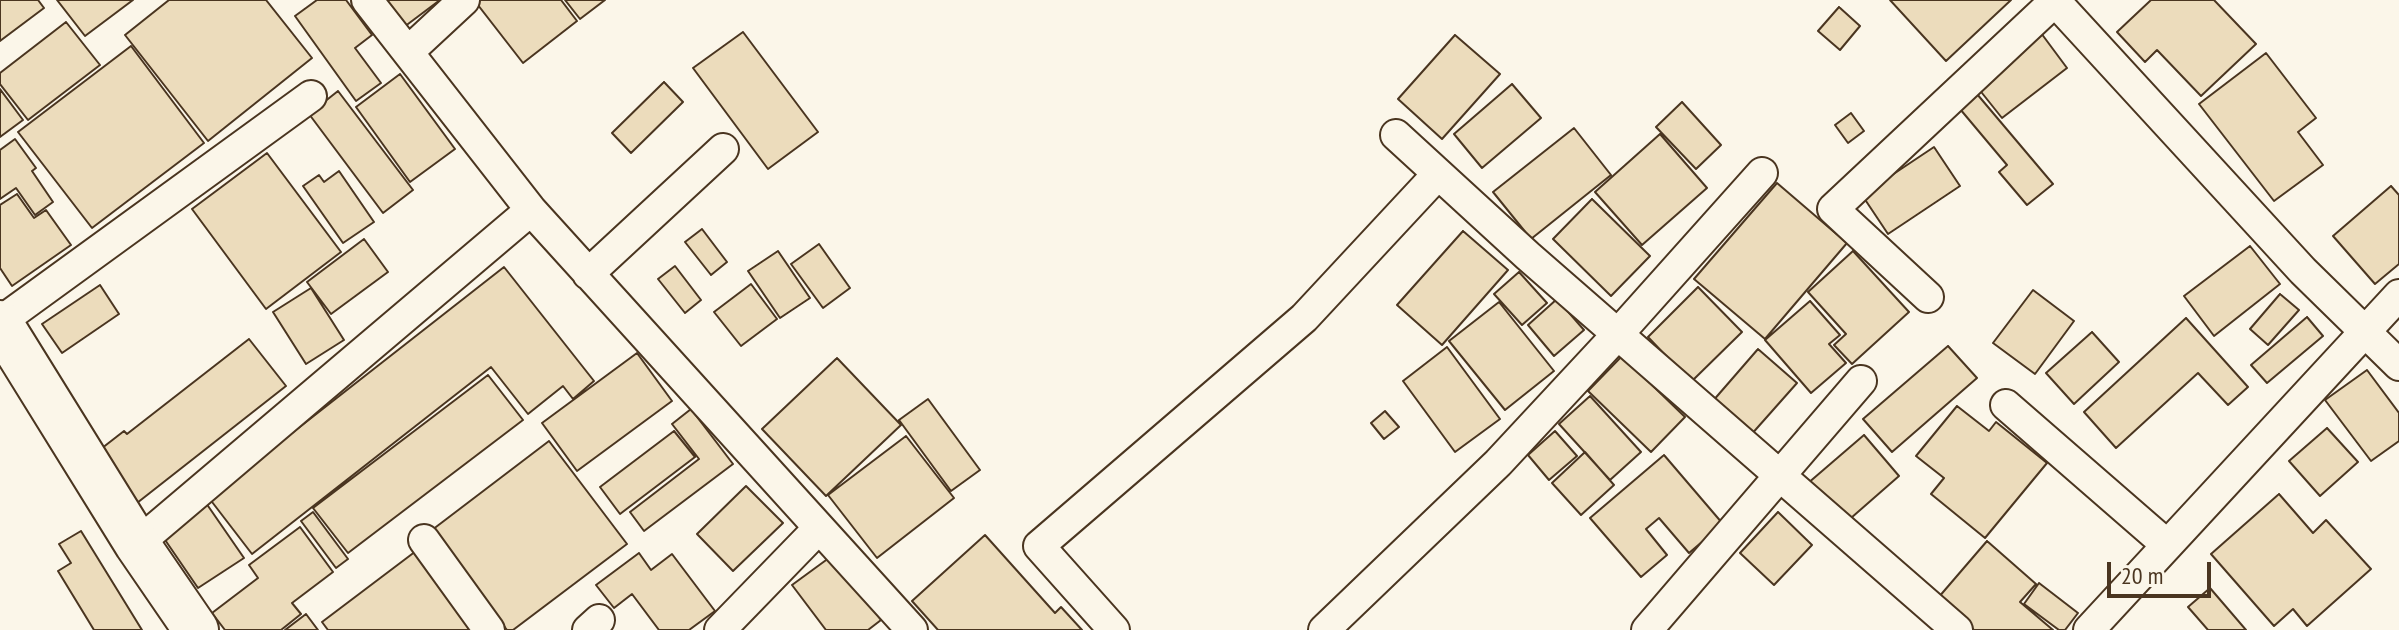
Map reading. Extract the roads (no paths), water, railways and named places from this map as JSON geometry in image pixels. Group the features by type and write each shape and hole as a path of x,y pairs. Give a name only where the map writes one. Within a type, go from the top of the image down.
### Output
{"street":[{"path":"367,0 531,210 912,630"},
{"path":"408,52 464,0"},
{"path":"1928,297 1833,209 2055,0 2303,271 2399,365"},
{"path":"196,630 137,544 0,323 311,96"},
{"path":"1396,135 1957,630"},
{"path":"588,274 723,149"},
{"path":"1324,630 1498,463 1762,173"},
{"path":"1114,630 1039,546 1304,318 1438,174"},
{"path":"137,544 531,210"},
{"path":"2089,630 2399,295"},
{"path":"1647,630 1861,381"},
{"path":"2006,405 2167,545"},
{"path":"720,630 819,528"},
{"path":"424,540 489,630"}]}
